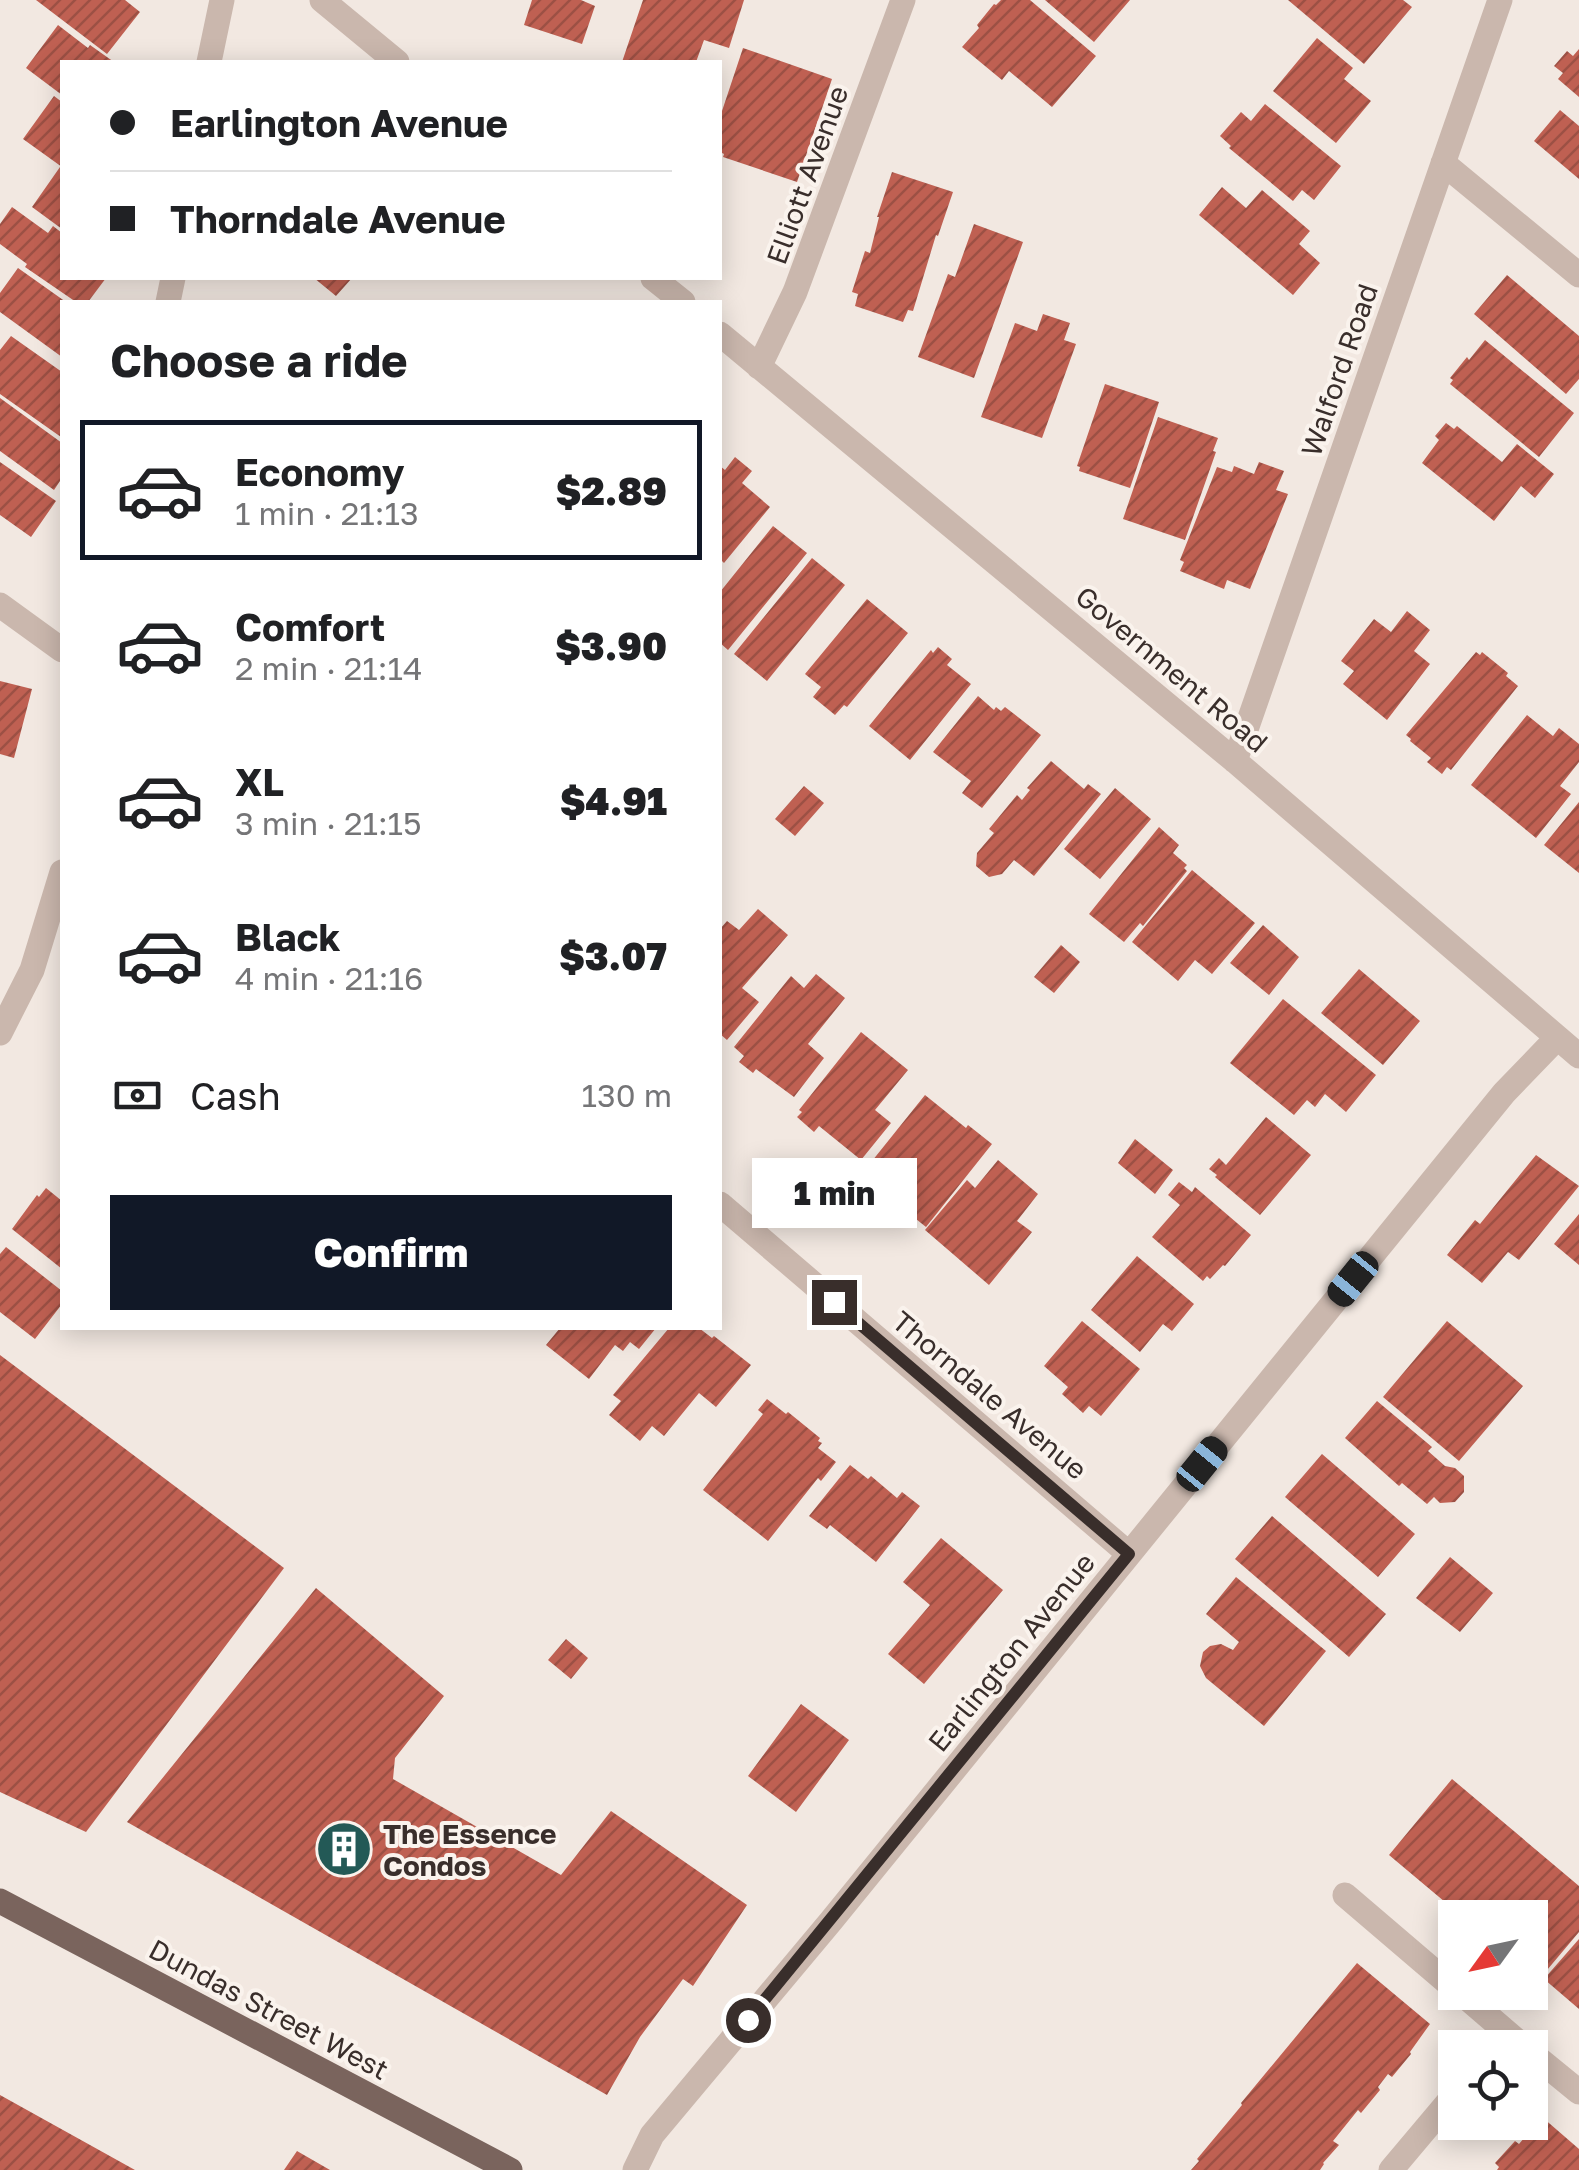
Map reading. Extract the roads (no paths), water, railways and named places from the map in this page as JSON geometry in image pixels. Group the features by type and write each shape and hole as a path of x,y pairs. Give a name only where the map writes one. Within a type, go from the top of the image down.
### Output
{"main road":[{"name":"Dundas Street West","path":"0,1901 510,2170"}],"street":[{"path":"210,60 222,0"},
{"path":"322,0 395,60"},
{"name":"Elliott Avenue","path":"759,366 795,292 903,0"},
{"name":"Walford Road","path":"1235,760 1500,0"},
{"path":"1443,163 1579,275"},
{"path":"656,280 680,300"},
{"name":"Government Road","path":"722,336 1235,760 1579,1056"},
{"path":"0,605 60,649"},
{"path":"0,1033 32,970 60,879"},
{"name":"Earlington Avenue","path":"635,2170 652,2135 1504,1093 1557,1038"},
{"name":"Thorndale Avenue","path":"722,1206 1129,1554"},
{"path":"1345,1895 1438,1974"},
{"path":"1478,2010 1498,2030"},
{"path":"1548,2070 1579,2092"},
{"path":"1391,2170 1438,2114"}],"place":[{"name":"The Essence Condos","path":"344,1849"}]}
